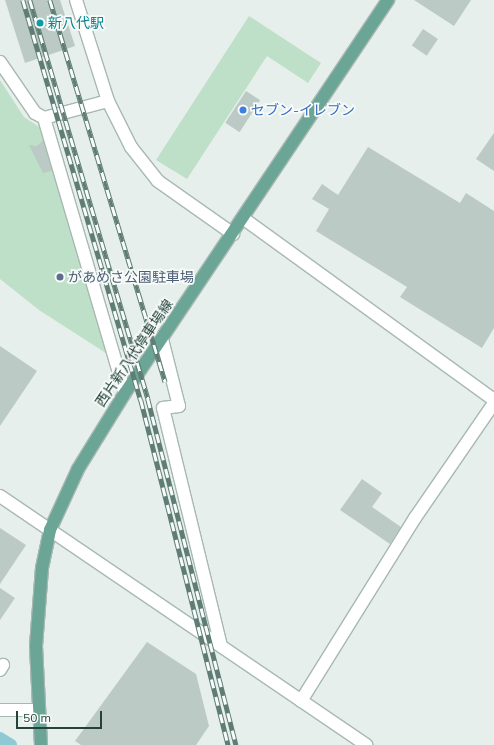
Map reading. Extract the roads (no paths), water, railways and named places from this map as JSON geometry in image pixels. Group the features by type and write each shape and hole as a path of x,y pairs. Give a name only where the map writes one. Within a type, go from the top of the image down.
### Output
{"main road":[{"name":"西片新八代停車場線","path":"41,745 36,646 42,568 50,530 78,469 125,393 244,218 388,0"}],"street":[{"path":"76,0 108,101 131,147 158,180 233,234"},
{"path":"0,62 35,113 44,118 108,101"},
{"path":"44,118 125,393"},
{"path":"244,218 494,401 415,518 301,701"},
{"path":"162,339 178,406 163,408 221,646"},
{"path":"0,496 366,745"},
{"path":"0,710 39,710"}],"waterway":[{"path":"0,738 11,745"}],"railway":[{"path":"23,0 141,400 228,745"},
{"path":"30,0 148,399 236,745"},
{"path":"50,0 165,382"}],"place":[{"name":"新八代駅","path":"40,23"},
{"name":"セブン-イレブン","path":"243,110"},
{"name":"があめさ公園駐車場","path":"60,277"}]}
